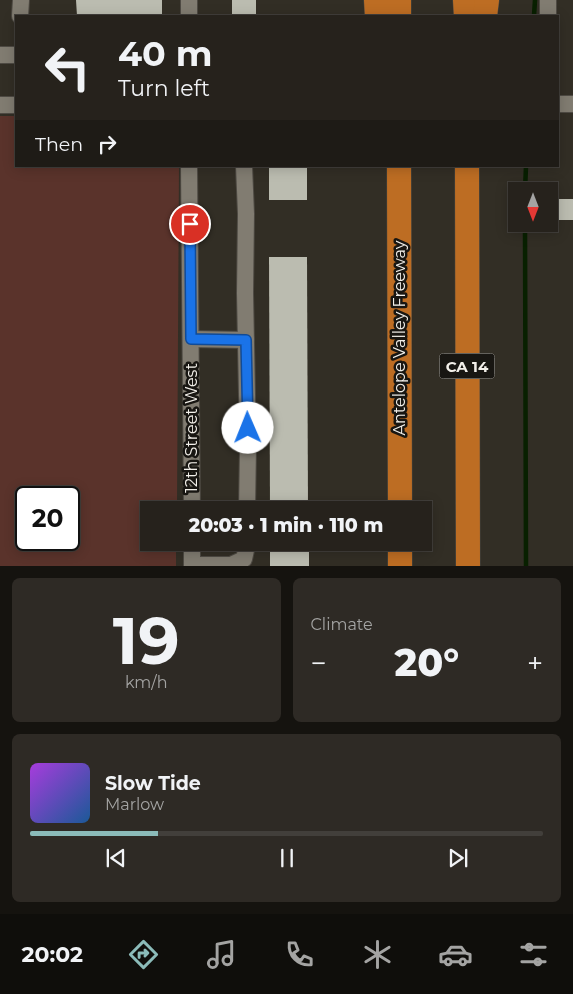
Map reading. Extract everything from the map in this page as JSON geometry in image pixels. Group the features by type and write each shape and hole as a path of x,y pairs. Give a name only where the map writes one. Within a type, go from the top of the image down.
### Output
{"highway":[{"path":"376,0 377,15"},
{"path":"399,0 399,15"},
{"path":"465,0 466,15"},
{"path":"485,15 487,0"},
{"path":"391,167 399,253"},
{"name":"Antelope Valley Freeway","path":"399,167 400,501"},
{"name":"CA 14","path":"466,167 468,566"},
{"path":"400,551 400,566"}],"street":[{"path":"20,15 21,0"},
{"path":"189,0 189,15"},
{"path":"548,0 548,15"},
{"path":"0,55 15,55"},
{"path":"559,104 573,104"},
{"path":"0,105 15,105"},
{"name":"12th Street West","path":"189,167 192,501"},
{"path":"244,167 246,214 247,501"},
{"path":"191,339 246,340"},
{"path":"192,551 192,566 231,565 244,559 246,551"}],"shaded area":[{"path":"0,116 15,116 15,167 179,167 177,501 140,501 140,551 176,551 176,566 0,566"}],"building":[{"path":"76,0 162,0 162,15 77,15"},
{"path":"232,0 256,0 256,15 232,15"},
{"path":"269,167 307,167 307,200 269,200"},
{"path":"558,199 573,199 573,220 558,220"},
{"path":"269,257 307,257 308,501 270,501"},
{"path":"270,551 309,551 309,566 270,566"}],"waterway":[{"path":"534,15 535,0"},
{"path":"525,182 526,167"},
{"path":"525,232 526,566"}],"route":[{"path":"190,224 191,339 246,340 248,428"}]}
